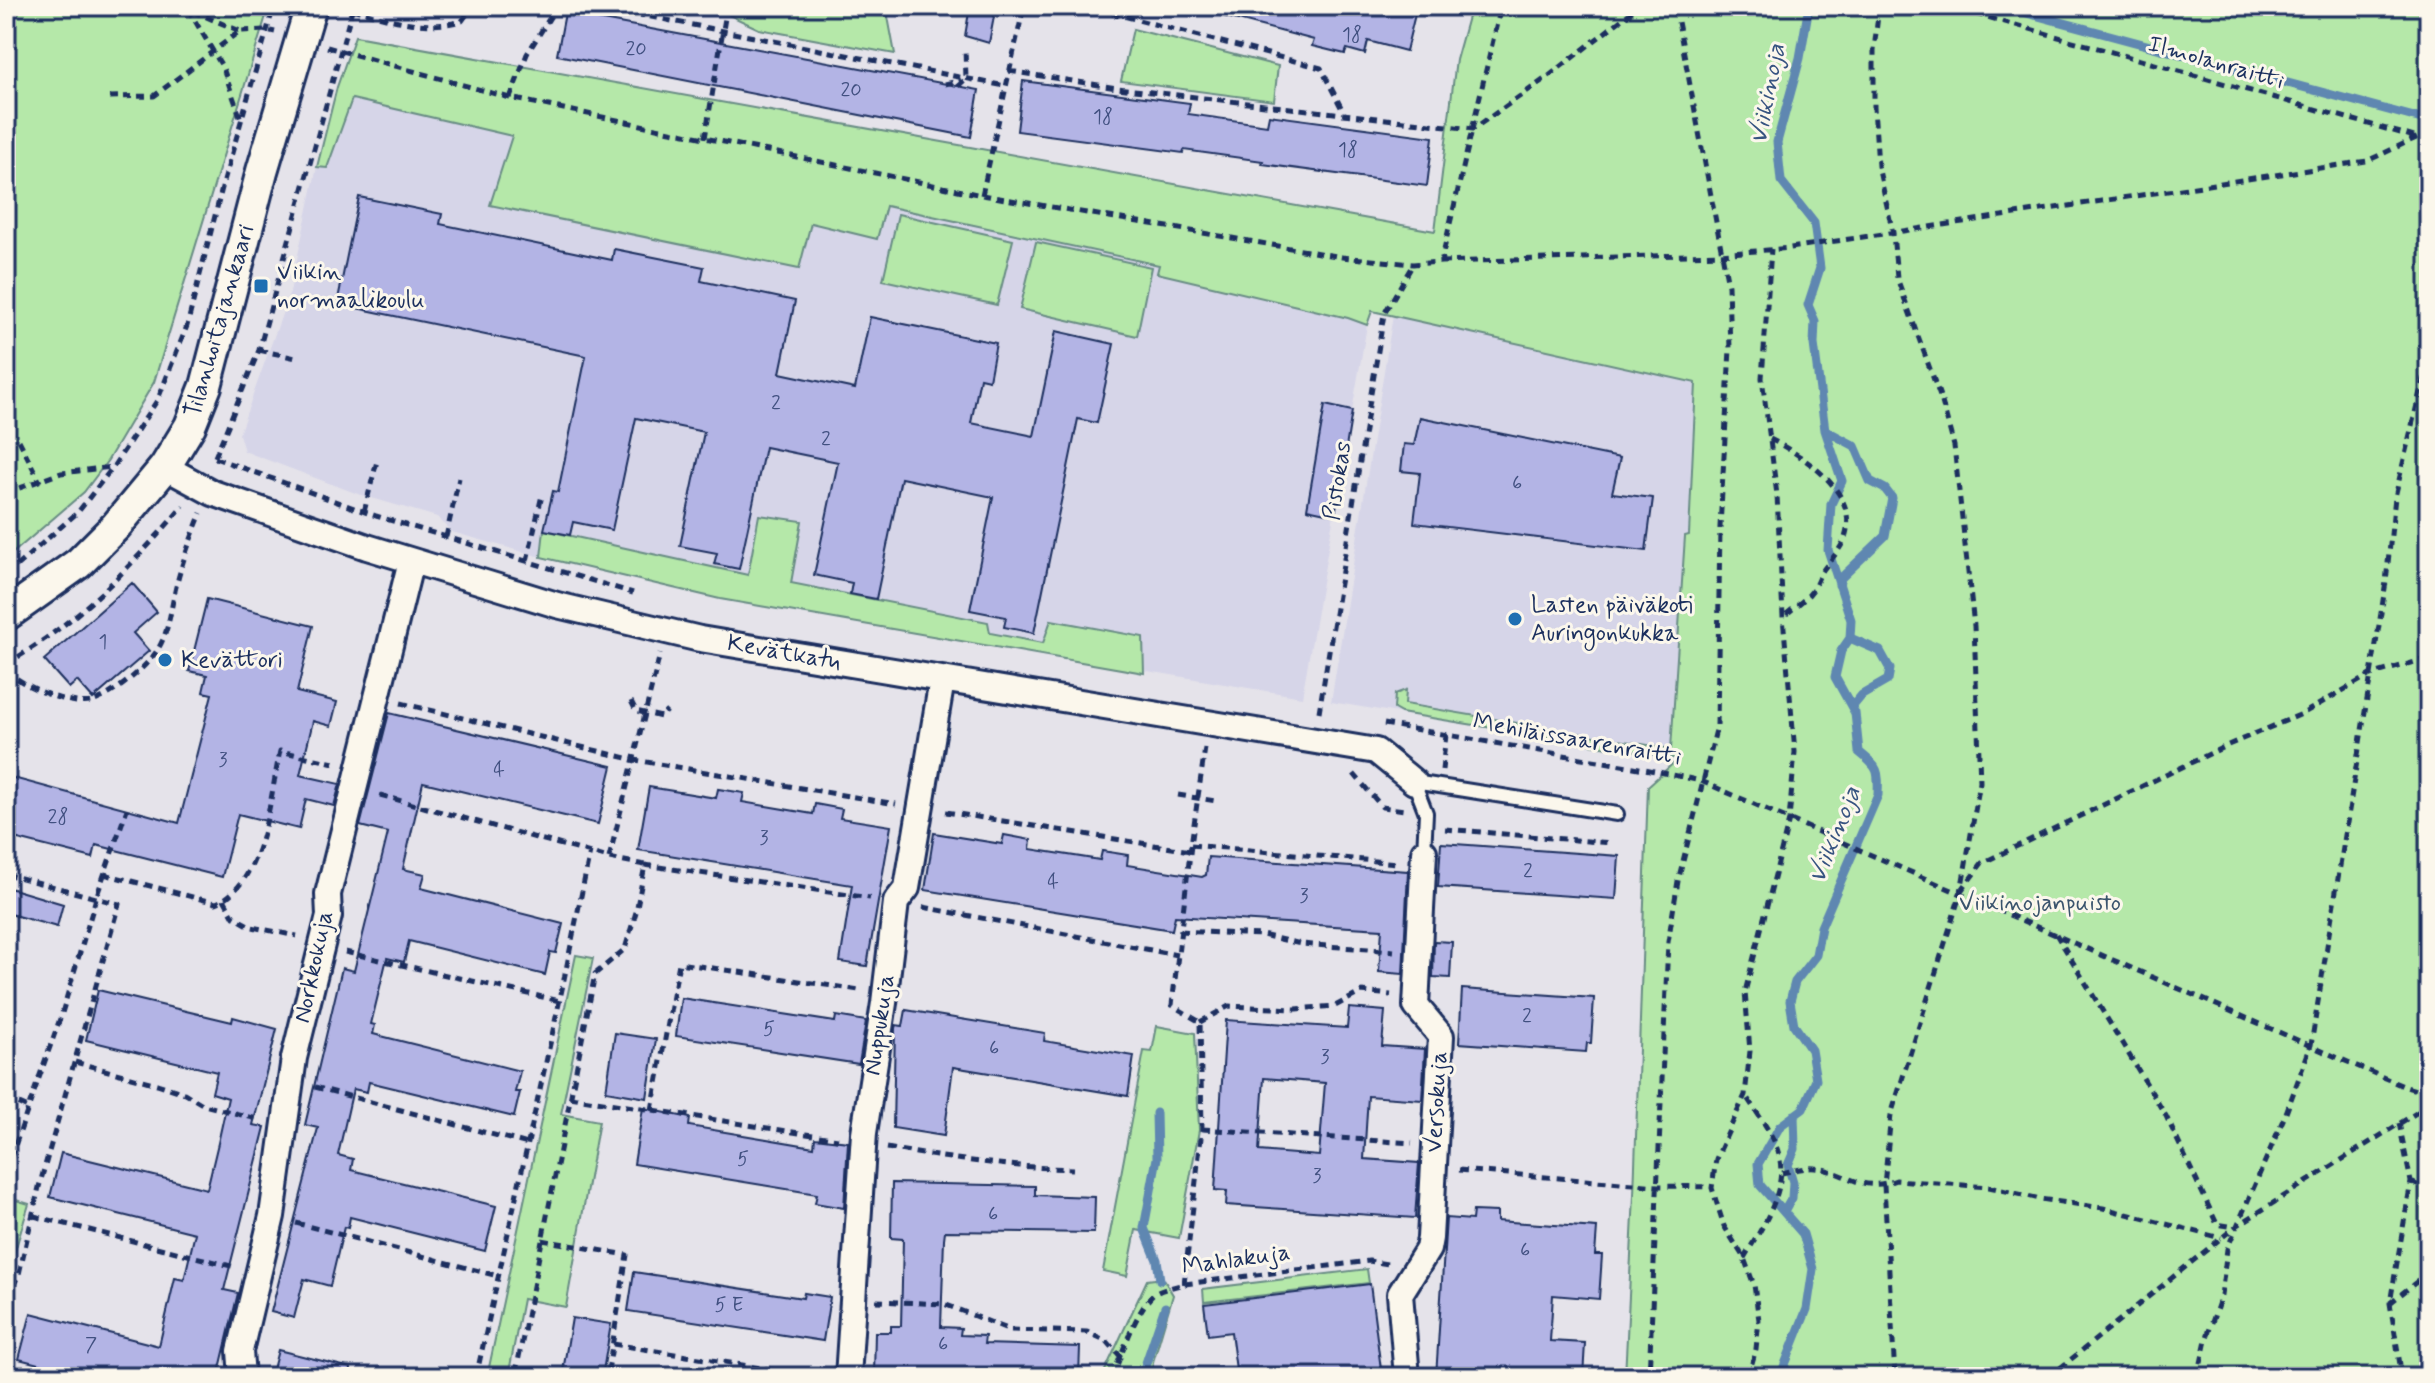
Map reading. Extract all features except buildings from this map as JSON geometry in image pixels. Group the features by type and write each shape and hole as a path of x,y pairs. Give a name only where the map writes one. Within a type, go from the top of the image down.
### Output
{"street":[{"name":"Tilanhoitajankaari","path":"6,615 79,563 116,526 165,467 190,426 206,386 291,68 311,6"},
{"name":"Kevätkatu","path":"165,467 213,493 411,561 557,605 700,639 1376,751 1414,782"},
{"name":"Norkkokuja","path":"242,1377 240,1351 272,1216 291,1080 329,916 328,894 411,561"},
{"name":"Nuppukuja","path":"848,1377 863,1143 896,902 907,888 942,680"},
{"path":"1417,997 1424,848"},
{"name":"Versokuja","path":"1407,1377 1400,1294 1428,1249 1430,1238 1441,1036 1416,1006 1417,997"}],"lane":[{"path":"1414,782 1617,814"},
{"path":"1414,782 1426,813 1424,848"}],"path":[{"path":"180,6 240,31 266,30"},
{"path":"6,575 78,512 113,467 158,399 187,326 274,6"},
{"path":"473,6 462,21 443,26 407,24 352,8 259,350 215,458 364,512 644,596"},
{"path":"510,98 527,54 557,6"},
{"path":"595,6 1005,86"},
{"path":"705,138 727,6"},
{"path":"982,195 1024,6"},
{"path":"1085,6 1321,68 1344,113"},
{"path":"1441,262 1500,7 1490,6"},
{"path":"1009,71 1117,88 1473,129 1549,76 1639,6"},
{"path":"1649,1377 1668,942 1678,881 1717,726 1720,527 1730,349 1728,285 1675,6"},
{"path":"1879,6 1874,50 1878,166 1893,233 1897,278 1942,402 1954,446 1974,626 1980,782 1961,892 1891,1115 1884,1185 1895,1377"},
{"name":"Ilmolanraitti","path":"1948,6 2429,141"},
{"path":"188,9 223,68 241,120"},
{"path":"110,97 154,96 240,31"},
{"path":"965,48 966,79"},
{"path":"339,50 510,98 982,195 1342,257 1413,264 1721,254 1790,248 2367,161 2429,132"},
{"path":"945,84 966,79"},
{"path":"958,86 966,79"},
{"path":"1748,1377 1756,1349 1759,1320 1754,1285 1744,1258 1724,1226 1712,1188 1716,1159 1745,1095 1750,1051 1745,992 1789,820 1795,752 1783,617 1777,495 1762,378 1771,249"},
{"name":"Pistokas","path":"1334,715 1319,712 1384,314 1413,264"},
{"path":"259,350 296,358"},
{"path":"2198,1377 2206,1340 2221,1296 2227,1249 2286,1113 2311,1045 2386,582 2395,497 2429,354"},
{"path":"1769,438 1800,454 1823,475 1845,503 1847,531 1839,551 1820,573 1811,592 1783,617"},
{"path":"19,440 40,482"},
{"path":"364,512 377,461"},
{"path":"6,493 61,473 113,467"},
{"path":"446,537 459,478"},
{"path":"527,561 542,495"},
{"path":"183,506 107,590 6,667 32,688 66,699 89,702 109,695 159,648 181,568 201,512"},
{"path":"609,858 660,653"},
{"path":"1961,892 1982,863 2228,745 2302,714 2370,675 2429,658"},
{"path":"377,697 635,760 921,808 1191,848 1424,848 1611,843"},
{"path":"631,701 636,711 646,714 661,717 667,711"},
{"name":"Mehiläissaarenraitti","path":"1379,723 1701,781 2403,1086 2429,1094"},
{"path":"1200,1022 1172,1005 1206,743"},
{"path":"104,874 216,903 230,897 249,873 259,846 280,751 609,858 896,902 1177,955"},
{"path":"1178,795 1216,801"},
{"path":"6,1171 75,975 96,898 127,809"},
{"path":"476,1377 590,852"},
{"path":"515,1377 595,974 625,949 645,865"},
{"path":"6,874 119,904 39,1187 19,1274 6,1301"},
{"path":"224,899 234,917 270,933 560,1001"},
{"path":"1180,931 1262,935 1301,944 1419,952"},
{"path":"2056,934 2166,1116 2217,1224 2235,1227"},
{"path":"652,1110 679,963 885,994"},
{"path":"1200,1022 1229,1006 1296,1009 1335,1006 1362,992 1417,997"},
{"path":"1184,1284 1202,1129 1200,1022"},
{"path":"75,1062 157,1084 184,1093 204,1105 284,1126"},
{"path":"291,1080 528,1144"},
{"path":"1744,1258 1764,1225 1782,1173 1779,1153 1745,1095"},
{"path":"570,1097 960,1161 1073,1169"},
{"path":"6,1098 28,1108"},
{"path":"2049,1377 2235,1227 2429,1105"},
{"path":"2399,1123 2411,1182 2390,1303 2402,1377"},
{"path":"1202,1129 1658,1186 1712,1188"},
{"path":"1782,1173 1815,1168 1858,1182 1884,1185 1896,1180 1989,1187 2040,1199 2103,1208 2221,1238"},
{"path":"2411,1182 2429,1191"},
{"path":"34,1216 258,1273"},
{"path":"272,1216 498,1276"},
{"path":"542,1240 627,1255 607,1377"},
{"name":"Mahlakuja","path":"1112,1377 1152,1296 1184,1284 1369,1261 1416,1269"},
{"path":"2390,1303 2429,1272"},
{"path":"854,1301 944,1304 1010,1330 1087,1332 1107,1341 1121,1357"},
{"path":"613,1344 817,1377"}],"shaded area":[{"path":"352,99 512,136 491,205 798,269 811,223 877,239 885,204 1161,260 1158,273 1367,325 1302,697 720,599 541,557 452,532 437,517 358,494 244,451 239,434 290,292 317,167 328,167"},
{"name":"Lasten päiväkoti Auringonkukka","path":"1393,315 1696,383 1678,759 1331,702"}],"green space":[{"path":"6,6 269,6 154,382 108,460 84,492 6,559"},
{"path":"731,6 886,6 895,54 759,29 729,15"},
{"name":"Viikinojanpuisto","path":"1471,6 2429,6 2429,1377 1625,1377 1648,786 1678,759 1624,747 1401,713 1394,709 1395,694 1406,690 1405,704 1671,749 1685,536 1689,535 1696,383 1372,311 1367,325 1157,273 1159,265 886,206 877,239 811,223 799,269 490,205 512,136 352,99 327,168 317,167 337,87 355,36 1435,231 1456,60"},
{"path":"1133,29 1278,66 1274,101 1121,81"},
{"path":"898,214 1013,240 997,305 883,280"},
{"path":"1036,242 1151,267 1137,336 1020,309"},
{"path":"759,515 802,521 791,583 988,622 990,633 1043,643 1051,620 1143,637 1144,673 720,599 541,557 544,530 748,575"},
{"path":"576,955 593,958 561,1114 599,1121 566,1307 523,1299 508,1377 487,1377"},
{"path":"1157,1026 1195,1033 1199,1130 1179,1238 1136,1230 1127,1276 1103,1271 1144,1051 1152,1052"},
{"path":"6,1197 29,1204 6,1281"},
{"path":"1367,1269 1369,1283 1204,1302 1203,1289"},
{"path":"1163,1278 1173,1295 1153,1362 1152,1377 1102,1377 1147,1280"}],"waterway":[{"name":"Viikinoja","path":"1780,1377 1807,1309 1813,1269 1803,1234 1760,1185 1758,1164 1780,1126 1803,1109 1816,1080 1811,1050 1794,1025 1790,1001 1795,982 1816,955 1821,927 1878,795 1878,775 1871,762 1859,752 1855,713 1835,677 1841,651 1850,638 1851,620 1828,550 1831,504 1842,481 1825,430 1814,344 1815,321 1808,305 1820,268 1814,223 1781,181 1777,142 1800,58 1809,6"},
{"path":"2001,6 2429,121"},
{"path":"1825,430 1855,446 1870,481 1885,489 1892,498 1885,536 1841,578 1839,585"},
{"path":"1850,638 1880,651 1890,669 1888,680 1862,695 1852,707"},
{"path":"1156,1113 1157,1158 1144,1228 1157,1260 1160,1280"},
{"path":"1784,1212 1792,1198 1793,1182 1788,1165 1795,1149 1794,1115"},
{"path":"1144,1369 1165,1307"}],"place":[{"name":"Viikin normaalikoulu","path":"261,286"},
{"name":"Lasten päiväkoti Auringonkukka","path":"1515,619"},
{"name":"Kevättori","path":"165,660"}]}
